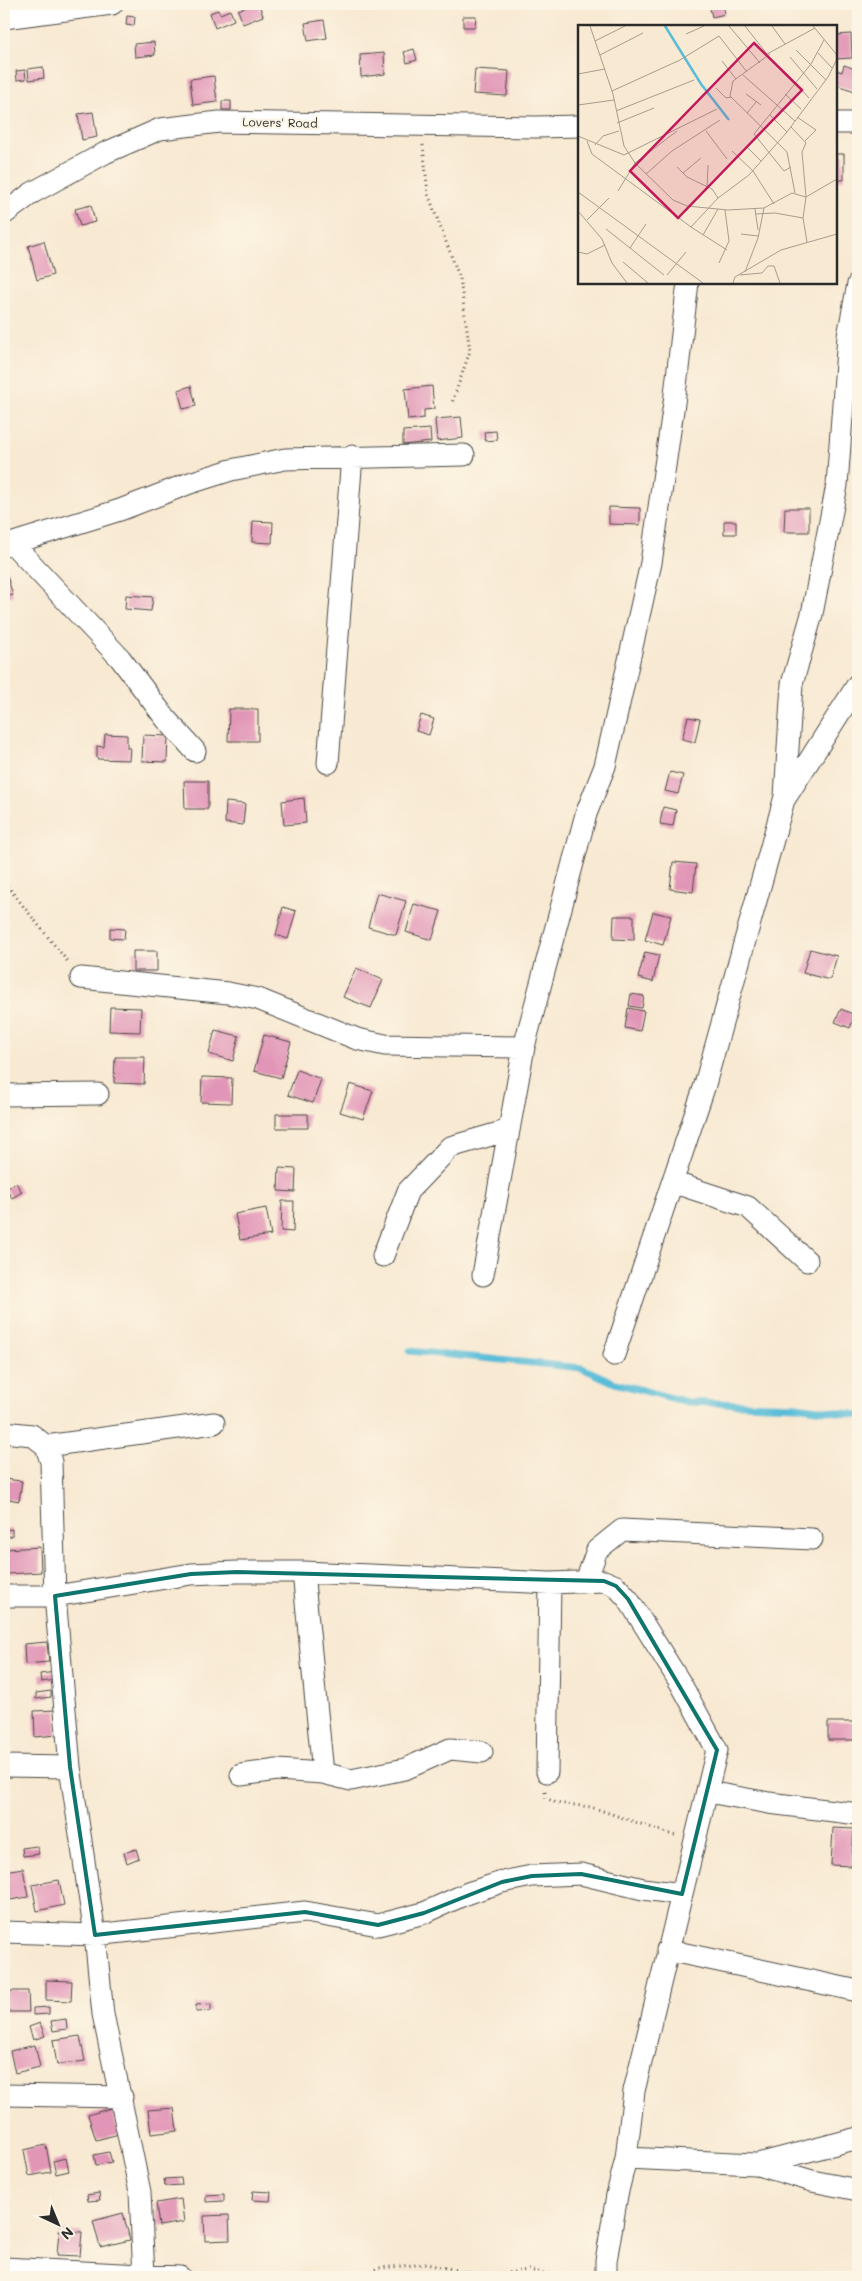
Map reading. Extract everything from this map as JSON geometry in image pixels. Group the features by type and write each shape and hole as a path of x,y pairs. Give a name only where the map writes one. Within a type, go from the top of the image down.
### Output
{"street":[{"path":"4,18 112,4"},
{"name":"Lovers' Road","path":"4,214 32,192 97,157 160,129 219,122 578,126"},
{"path":"837,123 858,122"},
{"path":"482,1275 524,1047 586,814 605,766 651,563 674,402 688,284"},
{"path":"614,1355 704,1088 784,800 792,684 812,614 836,485 848,336 858,284"},
{"path":"195,751 166,719 120,658 8,545 120,510 230,470 285,459 352,456 464,455"},
{"path":"328,763 352,456"},
{"path":"784,800 858,684"},
{"path":"81,978 228,993 258,999 357,1038 385,1045 524,1047"},
{"path":"4,1095 98,1094"},
{"path":"383,1256 408,1191 450,1148 509,1130"},
{"path":"672,1182 748,1207 807,1261"},
{"path":"46,1446 214,1423"},
{"path":"4,1432 32,1435 46,1446 51,1462 56,1596 70,1768 95,1935 104,2014 140,2192 144,2276"},
{"path":"586,1580 597,1550 622,1530 812,1539"},
{"path":"303,1572 323,1774"},
{"path":"4,1596 56,1596 190,1574 303,1572 550,1583 586,1580 604,1581 616,1586 628,1599 681,1684 717,1750 682,1894 666,1950 634,2091 626,2158 616,2195 606,2261 606,2277"},
{"path":"547,1772 550,1583"},
{"path":"241,1775 277,1770 323,1774 351,1780 405,1769 450,1749 482,1752"},
{"path":"4,1766 70,1768"},
{"path":"708,1792 770,1803 858,1814"},
{"path":"4,1932 95,1935 305,1912 378,1925 424,1913 468,1893 502,1882 532,1876 581,1874 643,1889 682,1894"},
{"path":"666,1950 858,1991"},
{"path":"4,2095 122,2097"},
{"path":"755,2164 858,2138"},
{"path":"626,2158 755,2164 812,2181 858,2190"},
{"path":"4,2268 180,2277"}],"path":[{"path":"420,125 428,194 460,279 470,350 452,403"},
{"path":"4,882 81,978"},
{"path":"547,1772 544,1790 546,1798 556,1803 591,1807 695,1843"},
{"path":"351,2277 379,2268 426,2264 491,2274 529,2270 561,2277"}],"highlighted area":[{"path":"237,1572 604,1581 616,1586 628,1599 717,1750 682,1894 581,1874 532,1876 502,1882 424,1913 378,1925 305,1912 95,1935 70,1767 55,1596 191,1574"}],"building":[{"path":"259,4 263,16 243,24 238,10"},
{"path":"709,4 723,4 725,14 712,17"},
{"path":"218,10 220,14 230,10 234,20 215,28 210,13"},
{"path":"127,16 135,17 134,26 126,25"},
{"path":"463,16 476,16 475,27 463,27"},
{"path":"324,20 327,38 308,41 305,23"},
{"path":"851,34 852,58 837,59 837,35"},
{"path":"154,42 155,55 135,57 134,44"},
{"path":"414,49 417,60 407,63 404,52"},
{"path":"384,53 385,74 361,77 360,55"},
{"path":"844,65 858,70 858,92 837,85 837,70 842,72"},
{"path":"43,67 44,78 29,80 28,69"},
{"path":"475,69 509,71 507,96 473,94"},
{"path":"25,70 26,79 17,80 16,71"},
{"path":"214,76 217,102 193,105 190,79"},
{"path":"222,101 231,101 231,110 222,110"},
{"path":"93,112 97,137 82,140 78,114"},
{"path":"837,154 844,154 844,180 837,180"},
{"path":"91,205 95,222 80,226 75,209"},
{"path":"44,241 53,275 37,280 28,246"},
{"path":"191,386 196,406 183,409 178,390"},
{"path":"432,386 434,409 424,410 424,418 408,420 405,389"},
{"path":"461,417 463,438 437,441 435,419"},
{"path":"430,429 431,442 403,445 403,431"},
{"path":"496,431 497,440 485,441 484,432"},
{"path":"609,507 640,508 640,525 609,524"},
{"path":"785,508 809,508 809,532 784,532"},
{"path":"253,521 273,522 272,543 252,542"},
{"path":"724,521 736,521 736,534 724,534"},
{"path":"4,569 13,595 4,598"},
{"path":"126,595 153,597 151,611 125,609"},
{"path":"229,709 258,709 258,741 228,741"},
{"path":"421,715 434,719 429,735 416,731"},
{"path":"688,717 700,719 695,742 682,739"},
{"path":"105,734 127,735 127,748 130,748 129,760 97,759 97,746 104,747"},
{"path":"143,735 168,736 167,762 142,761"},
{"path":"670,772 683,775 678,794 665,791"},
{"path":"184,781 208,781 208,809 185,809"},
{"path":"304,798 306,823 284,825 282,801"},
{"path":"226,802 245,804 243,825 225,823"},
{"path":"663,807 676,810 673,826 660,824"},
{"path":"673,862 696,864 693,892 670,889"},
{"path":"377,893 406,901 396,935 368,927"},
{"path":"414,904 441,911 432,940 406,932"},
{"path":"283,907 296,911 288,939 276,935"},
{"path":"653,912 671,916 663,945 645,940"},
{"path":"614,916 634,916 634,940 613,939"},
{"path":"110,928 125,929 124,939 110,938"},
{"path":"810,949 837,956 830,980 803,973"},
{"path":"133,951 157,951 157,971 133,971"},
{"path":"645,952 659,955 653,982 638,978"},
{"path":"356,968 383,980 371,1008 343,997"},
{"path":"631,994 644,996 642,1008 629,1006"},
{"path":"110,1007 141,1008 140,1032 109,1031"},
{"path":"628,1008 644,1011 640,1031 625,1028"},
{"path":"841,1009 855,1015 850,1028 835,1022"},
{"path":"215,1030 239,1036 233,1061 209,1054"},
{"path":"264,1035 291,1042 281,1078 254,1071"},
{"path":"115,1057 145,1057 144,1084 114,1083"},
{"path":"297,1070 321,1079 313,1103 288,1095"},
{"path":"202,1077 232,1078 231,1103 201,1102"},
{"path":"350,1084 373,1091 363,1119 340,1112"},
{"path":"276,1114 308,1114 308,1128 276,1128"},
{"path":"279,1168 296,1169 295,1192 278,1191"},
{"path":"16,1183 22,1192 12,1198 6,1189"},
{"path":"282,1201 294,1201 293,1232 281,1231"},
{"path":"266,1208 271,1235 240,1240 235,1214"},
{"path":"5,1316 6,1336 4,1336"},
{"path":"4,1479 22,1481 19,1501 4,1498"},
{"path":"12,1529 12,1536 4,1537 4,1530"},
{"path":"40,1547 41,1572 7,1574 6,1549"},
{"path":"47,1642 49,1662 25,1664 24,1644"},
{"path":"56,1672 56,1680 41,1682 40,1674"},
{"path":"51,1691 51,1697 36,1699 36,1693"},
{"path":"56,1710 57,1735 35,1737 34,1711"},
{"path":"828,1722 858,1722 858,1740 828,1740"},
{"path":"833,1828 854,1829 852,1866 831,1865"},
{"path":"37,1846 39,1854 23,1856 22,1848"},
{"path":"136,1849 139,1858 127,1863 124,1853"},
{"path":"23,1868 28,1897 4,1901 4,1871"},
{"path":"59,1880 64,1905 37,1911 32,1885"},
{"path":"46,1980 72,1981 71,2001 46,2000"},
{"path":"4,1991 28,1991 29,2012 4,2012"},
{"path":"211,2004 211,2011 196,2012 196,2005"},
{"path":"49,2007 49,2014 33,2015 33,2008"},
{"path":"66,2019 67,2029 53,2031 51,2021"},
{"path":"40,2023 45,2036 33,2040 29,2027"},
{"path":"80,2036 85,2061 57,2065 53,2040"},
{"path":"35,2045 40,2067 15,2073 10,2051"},
{"path":"111,2108 119,2134 96,2140 88,2115"},
{"path":"174,2108 177,2131 151,2134 148,2110"},
{"path":"46,2145 51,2172 29,2176 24,2150"},
{"path":"109,2152 112,2162 96,2165 94,2155"},
{"path":"66,2158 69,2171 56,2174 53,2161"},
{"path":"181,2178 182,2185 165,2186 164,2179"},
{"path":"253,2191 271,2192 270,2201 252,2200"},
{"path":"99,2193 100,2200 88,2201 87,2195"},
{"path":"224,2194 224,2201 206,2202 206,2195"},
{"path":"181,2199 184,2222 159,2226 156,2203"},
{"path":"123,2213 130,2240 100,2247 93,2221"},
{"path":"229,2215 230,2240 205,2241 204,2216"},
{"path":"59,2231 82,2232 80,2256 57,2255"}],"waterway":[{"path":"410,1351 582,1368 615,1383 687,1402 796,1406 858,1415"}]}
